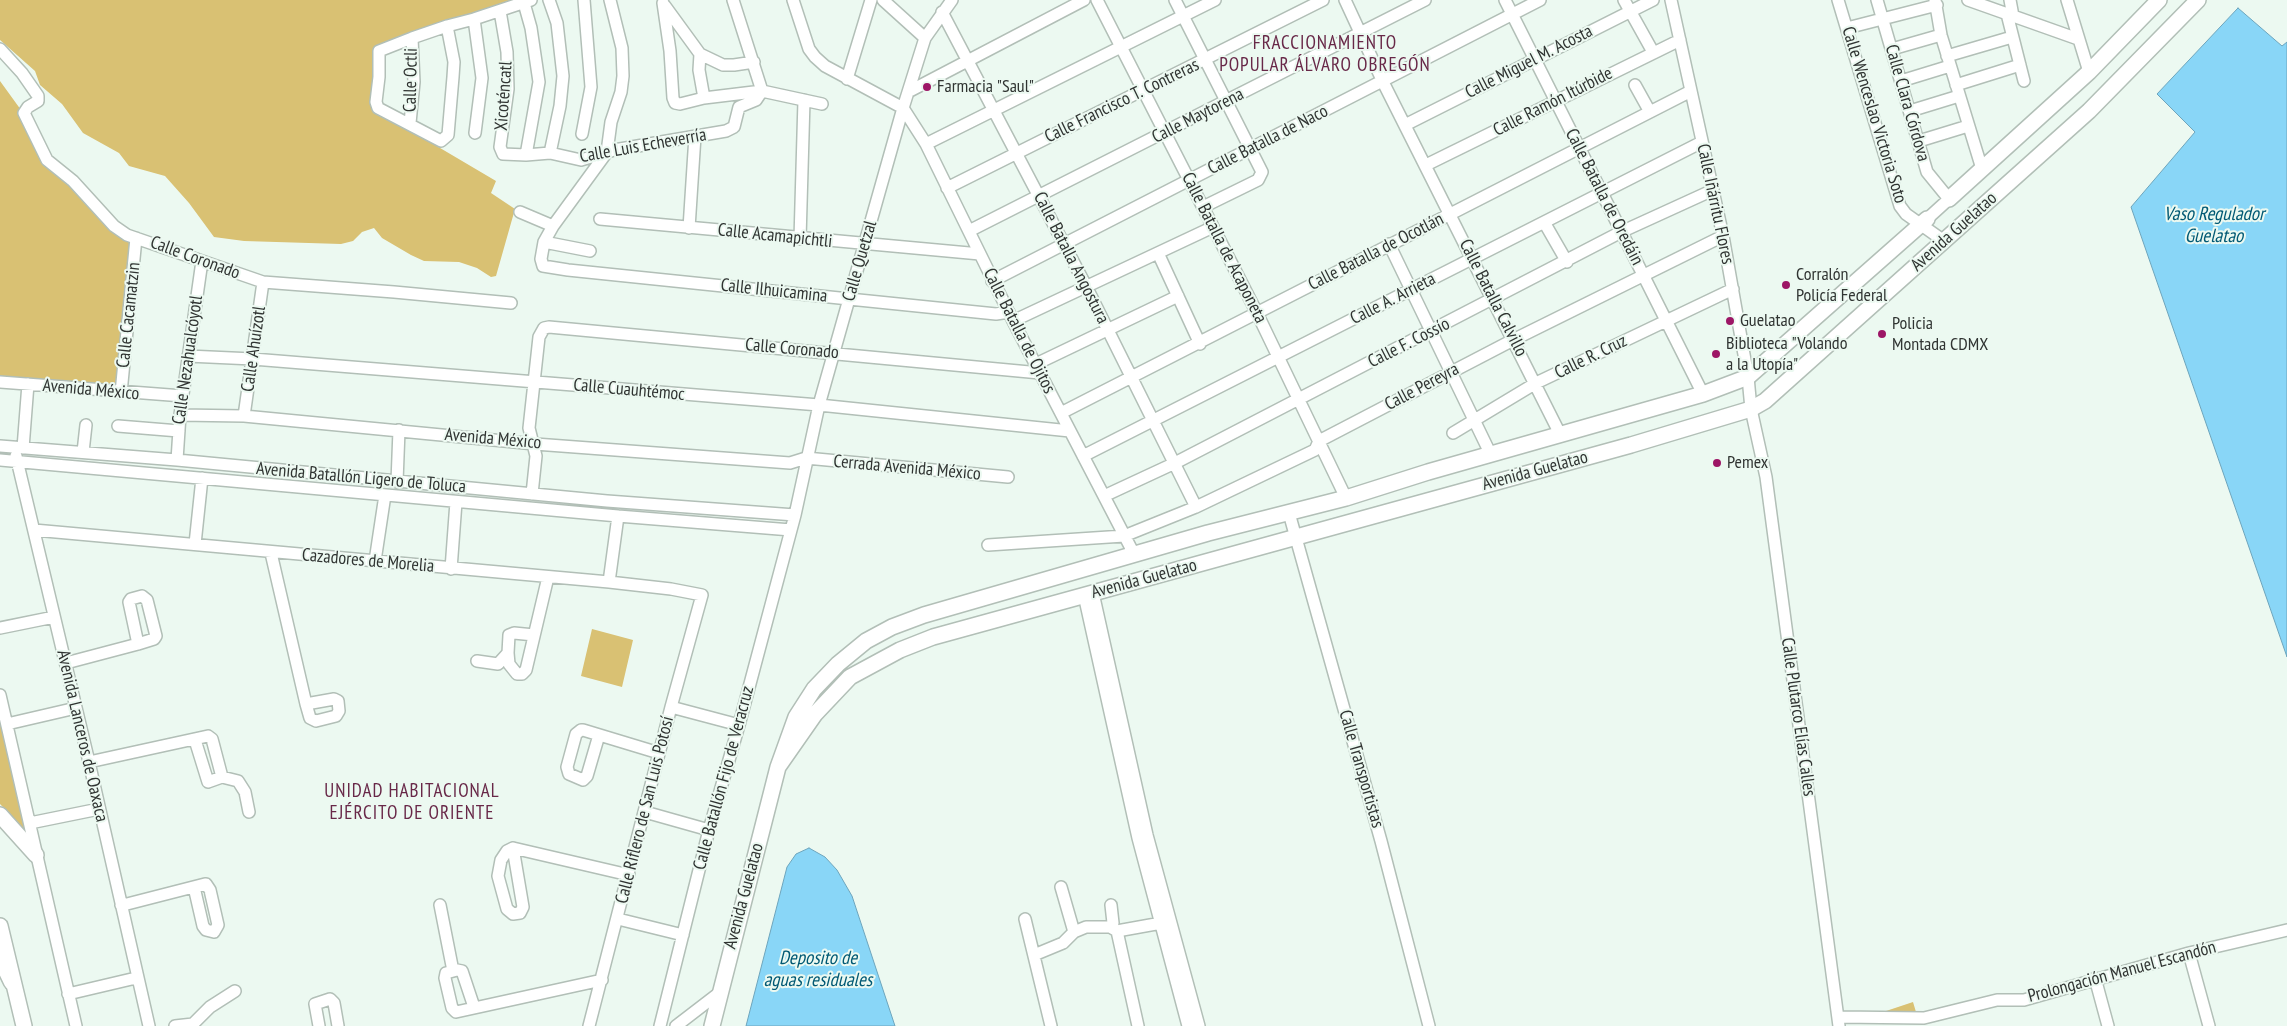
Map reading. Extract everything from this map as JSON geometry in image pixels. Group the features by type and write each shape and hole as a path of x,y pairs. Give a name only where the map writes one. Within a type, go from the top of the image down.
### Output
{"highway":[{"path":"0,956 12,982"}],"main road":[{"name":"Avenida Guelatao","path":"1949,199 2090,72 2159,0"},
{"name":"Avenida Guelatao","path":"778,767 815,714 850,678 879,660 934,637 1751,409 1765,401 2089,111 2198,0"},
{"name":"Avenida Guelatao","path":"708,1026 720,993 778,767 796,717 814,689 838,664 866,641 892,626 924,615 1208,533 1346,498 1428,472 1703,394 1748,377 1924,222"},
{"path":"0,815 36,855"},
{"path":"0,926 24,1026"}],"street":[{"path":"549,0 557,23 563,76 560,106 550,153"},
{"path":"582,134 591,87 584,0"},
{"path":"590,251 544,242 553,226 607,152 610,122 621,92 623,76 622,48 610,0"},
{"path":"733,0 762,91"},
{"path":"794,0 809,49 825,66 903,108"},
{"path":"847,79 871,0"},
{"path":"882,0 925,38"},
{"name":"Calle Quetzal","path":"791,530 819,405 903,108 925,38 952,0"},
{"path":"908,92 1084,0"},
{"name":"Calle Batalla de Acaponeta","path":"1097,0 1190,180 1346,498"},
{"path":"1175,0 1262,169 1262,175 1258,180 1203,207"},
{"path":"926,144 1215,0"},
{"name":"Calle Francisco T. Contreras","path":"947,188 1323,0"},
{"name":"Calle Batalla Calvillo","path":"1345,0 1383,82 1451,213 1560,434"},
{"name":"Calle Maytorena","path":"969,231 1228,102 1425,0"},
{"name":"Calle Batalla de Oredáin","path":"1505,0 1703,394"},
{"name":"Calle Batalla de Naco","path":"992,281 1540,0"},
{"path":"1624,0 1653,52"},
{"name":"Calle Miguel M. Acosta","path":"1405,125 1653,0"},
{"name":"Calle Iñárritu Flores","path":"1671,0 1723,236 1748,377 1751,409"},
{"name":"Calle Wenceslao Victoria Soto","path":"1838,0 1900,206 1906,214 1924,222 1944,241"},
{"name":"Calle Clara Córdova","path":"1877,0 1928,174 1949,199"},
{"path":"1968,0 2078,39"},
{"path":"2010,0 2012,37 2024,81"},
{"path":"447,26 454,62 448,135 444,140 438,140 377,106 379,51 447,26 528,1 539,82 526,156"},
{"path":"662,1 700,54 723,65 734,66 754,62"},
{"path":"662,1 670,51 673,101 680,104 704,98 762,91 822,104"},
{"path":"2069,1 2078,39 2090,72"},
{"path":"1847,28 1936,2 1941,35 1982,169"},
{"name":"Xicoténcatl","path":"500,11 507,52 508,89 501,152"},
{"name":"Calle Batalla Angostura","path":"942,12 1064,243 1196,507"},
{"path":"474,19 482,78 475,133"},
{"path":"1892,48 1941,35"},
{"path":"1901,81 2012,37"},
{"name":"Calle Octli","path":"410,123 414,82 412,38"},
{"name":"Calle Ramón Itúrbide","path":"1426,165 1680,40"},
{"name":"Calle Coronado","path":"0,49 22,73 38,96 38,101 28,107 24,113 46,160 73,181 114,226 127,235 263,282 511,303"},
{"path":"700,54 699,70 704,98"},
{"path":"1910,111 2020,65"},
{"path":"1635,85 1650,112"},
{"name":"Calle Luis Echeverría","path":"501,152 506,155 526,156 550,153 581,160 607,152 695,136 732,135 739,107 756,100 762,91"},
{"name":"Calle Batalla de Ocotlán","path":"1061,413 1200,344 1389,244 1691,91"},
{"path":"800,239 804,100"},
{"name":"Calle Batalla de Ojitos","path":"903,108 926,144 992,281 1134,554"},
{"path":"1919,141 1968,126"},
{"path":"689,228 695,136"},
{"name":"Calle A. Arrieta","path":"1083,456 1702,142"},
{"name":"Calle F. Cossío","path":"1104,496 1175,462 1494,300 1621,232 1714,190"},
{"name":"Avenida Guelatao","path":"1924,222 1949,199"},
{"path":"520,212 553,226"},
{"name":"Calle Acamapichtli","path":"600,219 865,245 980,254"},
{"path":"1544,222 1567,262"},
{"path":"1011,317 1086,286 1213,227"},
{"name":"Calle Pereyra","path":"1124,536 1196,507 1315,450 1319,441 1452,371 1723,236"},
{"name":"Calle Cacamatzin","path":"121,393 136,238"},
{"name":"Calle Ilhuicamina","path":"544,242 541,259 543,266 1011,317"},
{"path":"1389,244 1475,418 1491,455"},
{"path":"1158,252 1200,344"},
{"name":"Calle Nezahualcóyotl","path":"177,460 180,416 202,261"},
{"name":"Calle Ahuízotl","path":"244,416 263,282"},
{"name":"Calle R. Cruz","path":"1453,433 1536,383 1733,289"},
{"path":"1038,369 1107,329 1178,296"},
{"name":"Calle Coronado","path":"534,382 539,337 544,328 554,327 1038,369"},
{"name":"Calle Cuauhtémoc","path":"188,356 253,359 819,405 1070,430"},
{"name":"Avenida México","path":"0,382 121,393 183,396"},
{"path":"532,494 536,456 535,444 529,428 534,382"},
{"path":"18,448 28,384"},
{"name":"Calle Plutarco Elías Calles","path":"1751,409 1766,477 1839,1022"},
{"name":"Avenida México","path":"180,416 244,416 535,444 790,463 806,458"},
{"path":"83,452 86,425"},
{"path":"118,426 179,431"},
{"path":"397,482 399,430"},
{"name":"Avenida Batallón Ligero de Toluca","path":"0,446 177,460 532,494 794,515"},
{"name":"Avenida Lanceros de Oaxaca","path":"18,448 18,462 89,762 136,978 149,1026"},
{"name":"Cerrada Avenida México","path":"806,458 1008,477"},
{"name":"Avenida Batallón Ligero de Toluca","path":"0,460 456,502 791,530"},
{"path":"195,544 202,478"},
{"path":"375,562 385,495"},
{"path":"450,569 456,502"},
{"path":"719,524 722,510"},
{"name":"Calle Transportistas","path":"1290,513 1387,863 1429,1026"},
{"path":"609,582 618,516"},
{"name":"Cazadores de Morelia","path":"34,530 609,582 671,589 702,595"},
{"name":"Calle Batallón Fijo de Veracruz","path":"660,1026 709,830 739,726 791,530"},
{"path":"988,545 1124,536"},
{"path":"271,552 306,704"},
{"path":"534,634 512,633 508,638 509,664 513,671 522,674 526,670 548,577"},
{"path":"1089,594 1142,836 1166,922 1199,1026"},
{"name":"Calle Riflero de San Luis Potosí","path":"589,1026 618,919 670,707 702,595"},
{"path":"0,628 54,617"},
{"path":"66,663 138,644"},
{"path":"477,661 492,665 498,664 508,653"},
{"path":"0,695 76,1026"},
{"path":"670,707 739,726"},
{"path":"7,724 76,708"},
{"path":"599,735 659,753"},
{"path":"89,762 195,740 206,736 212,739 222,777"},
{"path":"195,740 208,782 222,777 238,781 242,786 249,812"},
{"path":"30,823 99,809"},
{"path":"645,812 709,830"},
{"path":"513,848 523,907 516,914 507,909 498,876 501,860 507,851 513,848 628,875"},
{"path":"121,905 194,887"},
{"path":"1061,887 1074,932"},
{"path":"440,905 453,971"},
{"path":"1110,905 1114,929 1138,1026"},
{"path":"618,919 683,935"},
{"path":"1025,919 1050,1026"},
{"path":"1034,955 1063,943 1074,932 1086,927 1114,929 1166,922"},
{"path":"1166,922 1188,1026"},
{"name":"Prolongación Manuel Escandón","path":"1839,1022 1924,1018 1997,1000 2024,1000 2095,978 2287,930"},
{"path":"2189,953 2209,1026"},
{"path":"474,1008 463,974 459,970 445,976 452,1008 459,1012 602,980"},
{"path":"68,994 136,978"},
{"path":"2095,978 2108,1026"},
{"path":"175,1026 193,1024 210,1007 235,990"},
{"path":"676,1026 720,993"},
{"path":"319,1026 315,1004 330,999 334,1003 338,1026"}],"shaded area":[{"path":"0,0 515,0 375,47 374,109 496,181 491,193 515,209 496,276 491,277 477,268 459,262 424,261 382,238 374,228 362,232 353,241 341,244 244,241 214,237 189,203 165,176 129,166 119,153 83,133 62,104 40,85 35,71 0,40"},
{"path":"0,81 21,110 18,115 45,165 71,184 133,246 119,391 0,376"},
{"path":"592,629 633,640 622,687 581,676"},
{"path":"0,720 27,832 0,804"},
{"path":"1913,1002 1916,1012 1883,1012"}],"water":[{"name":"Vaso Regulador Guelatao","path":"2238,8 2282,46 2287,42 2287,657 2131,207 2195,132 2157,94"},
{"name":"Deposito de aguas residuales","path":"809,848 825,857 837,870 852,896 895,1026 746,1026 787,867 796,854"}],"place":[{"name":"Farmacia \"Saul\"","path":"927,87"},
{"name":"Corralón Policía Federal","path":"1786,285"},
{"name":"Guelatao","path":"1730,321"},
{"name":"Policia Montada CDMX","path":"1882,334"},
{"name":"Biblioteca \"Volando a la Utopía\"","path":"1716,354"},
{"name":"Pemex","path":"1717,463"}],"district":[{"name":"FRACCIONAMIENTO POPULAR ÁLVARO OBREGÓN","path":"1325,55"},
{"name":"UNIDAD HABITACIONAL EJÉRCITO DE ORIENTE","path":"412,803"}]}
